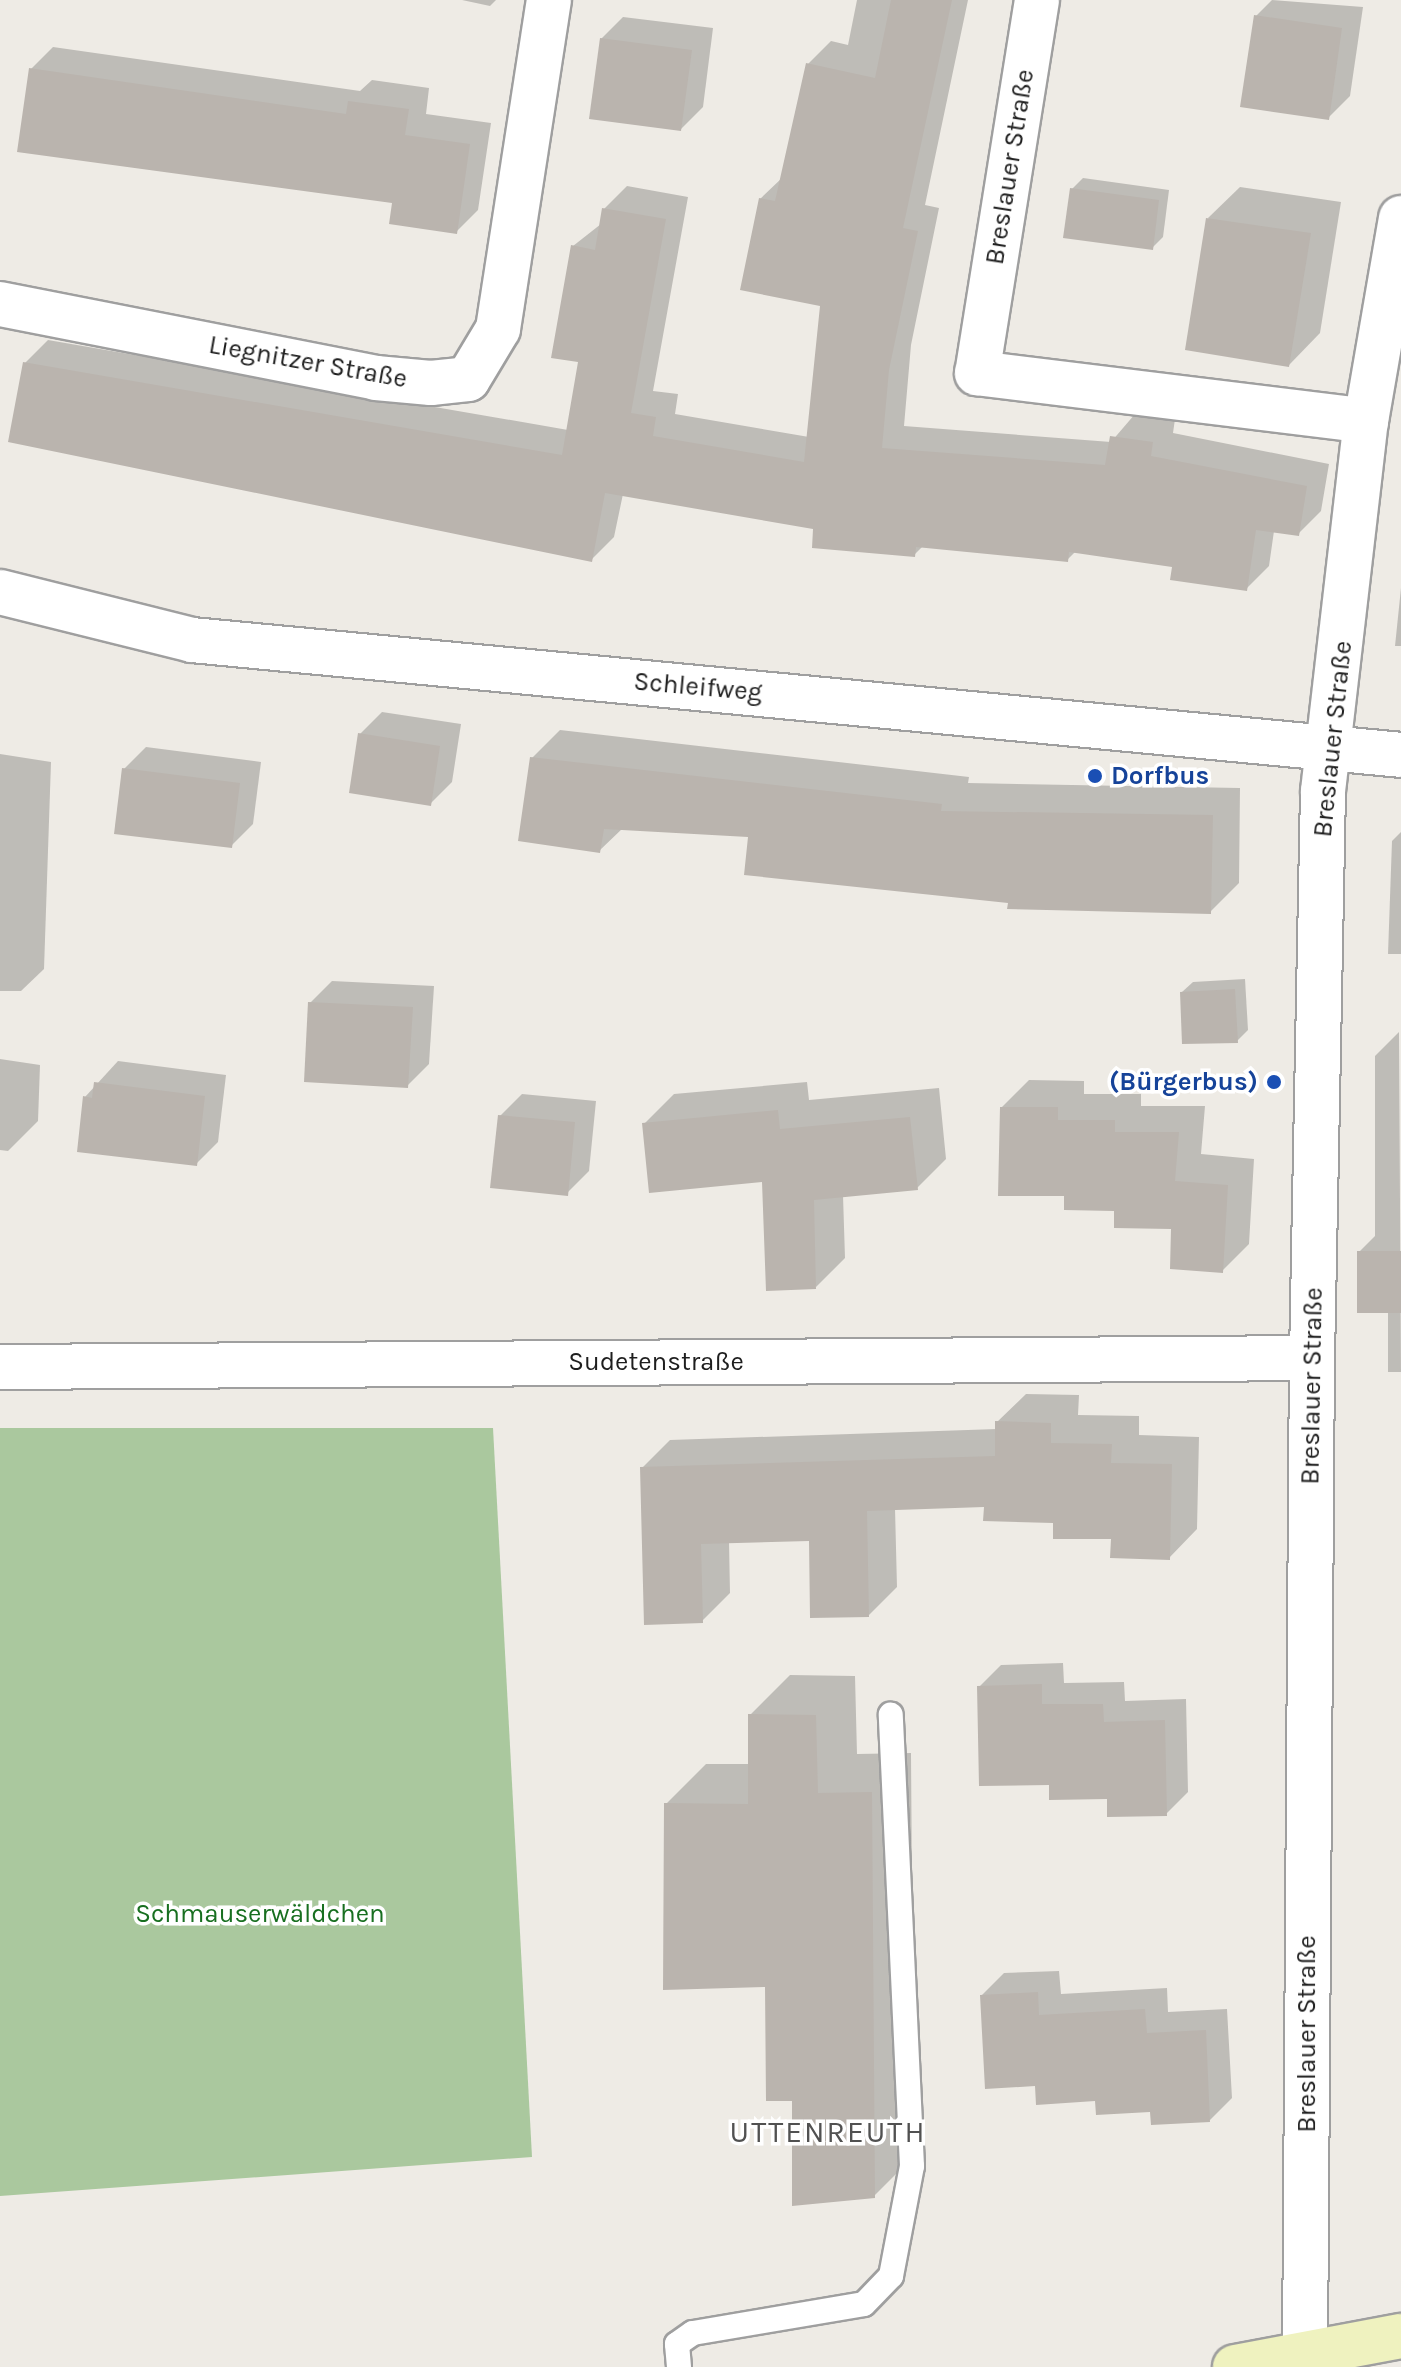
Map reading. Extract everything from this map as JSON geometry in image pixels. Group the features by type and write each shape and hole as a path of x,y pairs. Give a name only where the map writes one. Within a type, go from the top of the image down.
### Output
{"main road":[{"path":"1235,2367 1305,2353 1348,2356 1401,2336"}],"street":[{"name":"Liegnitzer Straße","path":"0,304 376,378 431,383 468,379 498,329 549,0"},
{"name":"Breslauer Straße","path":"1037,0 977,373 1366,421"},
{"name":"Breslauer Straße","path":"1305,2353 1312,1358 1323,791 1366,421 1401,218"},
{"name":"Schleifweg","path":"0,592 192,640 1401,755"},
{"name":"Sudetenstraße","path":"0,1367 1312,1358"}],"lane":[{"path":"679,2367 677,2344 693,2333 864,2304 891,2276 912,2166 891,1714"}],"green space":[{"name":"Schmauserwäldchen","path":"0,1428 493,1428 532,2157 0,2196"}],"building":[{"path":"891,0 952,0 903,228 918,231 889,370 882,448 1105,465 1110,436 1153,442 1151,456 1307,486 1299,536 1256,530 1247,591 1170,580 1172,567 1069,552 1068,562 916,547 915,557 812,548 813,529 605,493 592,562 8,442 23,362 562,455 578,362 551,358 571,245 595,250 602,208 666,219 631,413 656,417 653,436 804,462 820,306 740,290 759,198 775,201 806,63 875,78"},
{"path":"1254,15 1342,28 1329,120 1240,107"},
{"path":"600,38 692,50 681,131 589,119"},
{"path":"29,68 346,114 348,101 409,109 405,135 470,144 457,234 389,224 392,203 17,152"},
{"path":"1070,188 1159,200 1153,250 1063,238"},
{"path":"1206,218 1311,233 1289,367 1185,350"},
{"path":"358,733 440,746 431,806 349,793"},
{"path":"530,757 942,804 941,811 1213,815 1211,914 1007,909 1008,903 744,875 748,837 604,829 600,853 518,841"},
{"path":"122,768 240,783 232,848 114,834"},
{"path":"1235,989 1238,1043 1182,1044 1180,992"},
{"path":"308,1002 413,1007 408,1088 304,1082"},
{"path":"94,1082 205,1096 197,1166 77,1152 83,1096 92,1098"},
{"path":"1000,1107 1058,1107 1058,1120 1115,1120 1115,1132 1179,1132 1175,1181 1228,1185 1223,1273 1170,1269 1171,1229 1114,1228 1114,1211 1064,1210 1064,1196 998,1196"},
{"path":"778,1110 780,1129 910,1117 918,1190 814,1200 816,1289 766,1291 762,1182 649,1193 642,1123"},
{"path":"498,1115 575,1122 568,1196 490,1188"},
{"path":"1357,1251 1401,1251 1401,1313 1357,1313"},
{"path":"995,1421 1051,1423 1051,1443 1112,1444 1111,1463 1172,1464 1170,1560 1110,1558 1111,1539 1053,1539 1053,1523 983,1521 984,1507 867,1511 869,1617 810,1618 809,1541 701,1544 703,1623 644,1625 640,1467 995,1456"},
{"path":"1042,1684 1042,1704 1103,1704 1104,1722 1165,1720 1167,1816 1107,1817 1107,1799 1049,1800 1049,1785 979,1786 977,1686"},
{"path":"748,1714 816,1715 818,1793 872,1792 875,2198 792,2206 792,2101 766,2101 765,1987 663,1990 664,1803 748,1804"},
{"path":"1038,1992 1039,2015 1145,2009 1147,2033 1206,2030 1210,2122 1151,2125 1150,2112 1096,2115 1095,2101 1036,2105 1035,2086 985,2089 980,1995"}],"place":[{"name":"Dorfbus","path":"1095,776"},
{"name":"(Bürgerbus)","path":"1274,1082"}],"district":[{"name":"UTTENREUTH","path":"828,2132"}]}
